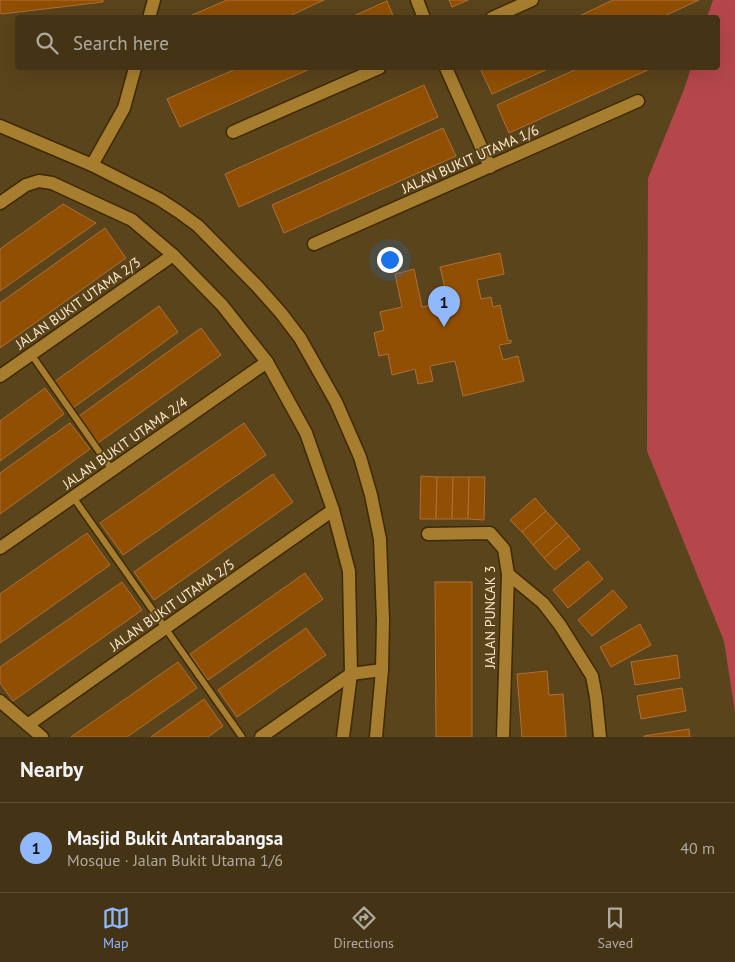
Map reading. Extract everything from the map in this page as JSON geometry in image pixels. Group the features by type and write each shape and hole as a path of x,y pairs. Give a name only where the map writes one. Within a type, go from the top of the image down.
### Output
{"street":[{"path":"150,15 154,0"},
{"path":"417,0 423,15"},
{"path":"499,15 532,0"},
{"path":"92,165 124,108 134,70"},
{"path":"233,132 374,70"},
{"path":"447,70 490,167"},
{"name":"JALAN BUKIT UTAMA 1/6","path":"314,244 638,102"},
{"path":"0,126 92,165 159,199 198,226 282,313 300,338 336,402 360,457 371,495 380,539 383,620 382,670 376,737"},
{"path":"0,203 26,185 39,181 52,183 132,220 173,255 222,304 267,362 306,433 333,510 349,571 351,674 343,737"},
{"name":"JALAN BUKIT UTAMA 2/3","path":"0,376 173,255"},
{"name":"JALAN BUKIT UTAMA 2/4","path":"0,548 267,362"},
{"name":"JALAN BUKIT UTAMA 2/5","path":"29,724 333,510"},
{"name":"JALAN PUNCAK 3","path":"428,534 490,533 504,549 508,574 503,737"},
{"path":"508,574 543,603 560,625 592,676 600,737"},
{"path":"261,737 351,674 382,670"},
{"path":"0,701 42,737"}],"lane":[{"path":"31,354 112,470"},
{"path":"73,497 242,737"}],"shaded area":[{"path":"713,0 735,0 735,712 724,641 647,451 648,178 690,70 720,70 720,15 708,15"}],"building":[{"path":"0,0 103,0 103,2 2,14 0,13"},
{"path":"227,0 324,0 292,15 192,15"},
{"path":"449,0 468,0 452,7"},
{"path":"613,0 699,0 666,15 581,15"},
{"path":"387,1 393,15 356,15"},
{"path":"233,70 308,70 180,127 167,99"},
{"path":"481,70 546,70 492,94"},
{"path":"575,70 648,70 509,133 497,105"},
{"path":"424,85 438,117 239,207 225,174"},
{"path":"443,128 456,156 284,233 272,205"},
{"path":"63,204 96,223 0,291 0,249"},
{"path":"105,228 126,258 0,348 0,303"},
{"path":"500,253 504,274 477,280 481,299 491,297 493,307 500,305 508,341 511,340 511,343 499,345 503,360 518,356 524,381 463,396 455,361 430,366 433,381 418,384 415,369 392,375 388,354 379,356 374,333 384,330 380,312 402,307 395,274 414,269 422,307 448,301 440,267"},
{"path":"159,306 178,332 73,408 54,382"},
{"path":"201,328 221,355 98,443 79,416"},
{"path":"45,388 64,414 0,461 0,421"},
{"path":"70,423 90,449 0,514 0,473"},
{"path":"244,423 266,455 123,555 100,523"},
{"path":"273,474 293,502 154,600 134,572"},
{"path":"421,476 437,477 436,519 420,519"},
{"path":"437,477 453,477 452,519 436,519"},
{"path":"453,477 469,477 468,519 452,519"},
{"path":"469,477 485,477 484,520 468,519"},
{"path":"535,498 546,511 522,532 510,520"},
{"path":"546,511 557,523 533,545 522,532"},
{"path":"557,523 569,536 544,558 533,545"},
{"path":"87,533 110,565 0,643 0,594"},
{"path":"569,536 580,549 555,570 544,558"},
{"path":"588,561 603,579 568,608 553,590"},
{"path":"305,573 323,599 208,680 190,654"},
{"path":"122,582 142,610 13,701 0,683 0,667"},
{"path":"435,582 472,582 472,737 436,737"},
{"path":"613,590 627,607 592,636 578,620"},
{"path":"640,624 651,645 611,667 600,647"},
{"path":"306,628 326,655 237,717 218,690"},
{"path":"677,655 680,678 635,685 631,662"},
{"path":"178,662 197,688 127,737 71,737"},
{"path":"547,671 549,695 563,694 566,737 522,737 517,674"},
{"path":"682,688 686,711 641,719 637,696"},
{"path":"204,699 223,726 208,737 151,737"},
{"path":"689,729 690,737 644,737 644,736"}],"place":[{"name":"Masjid Bukit Antarabangsa","path":"444,327"}]}
